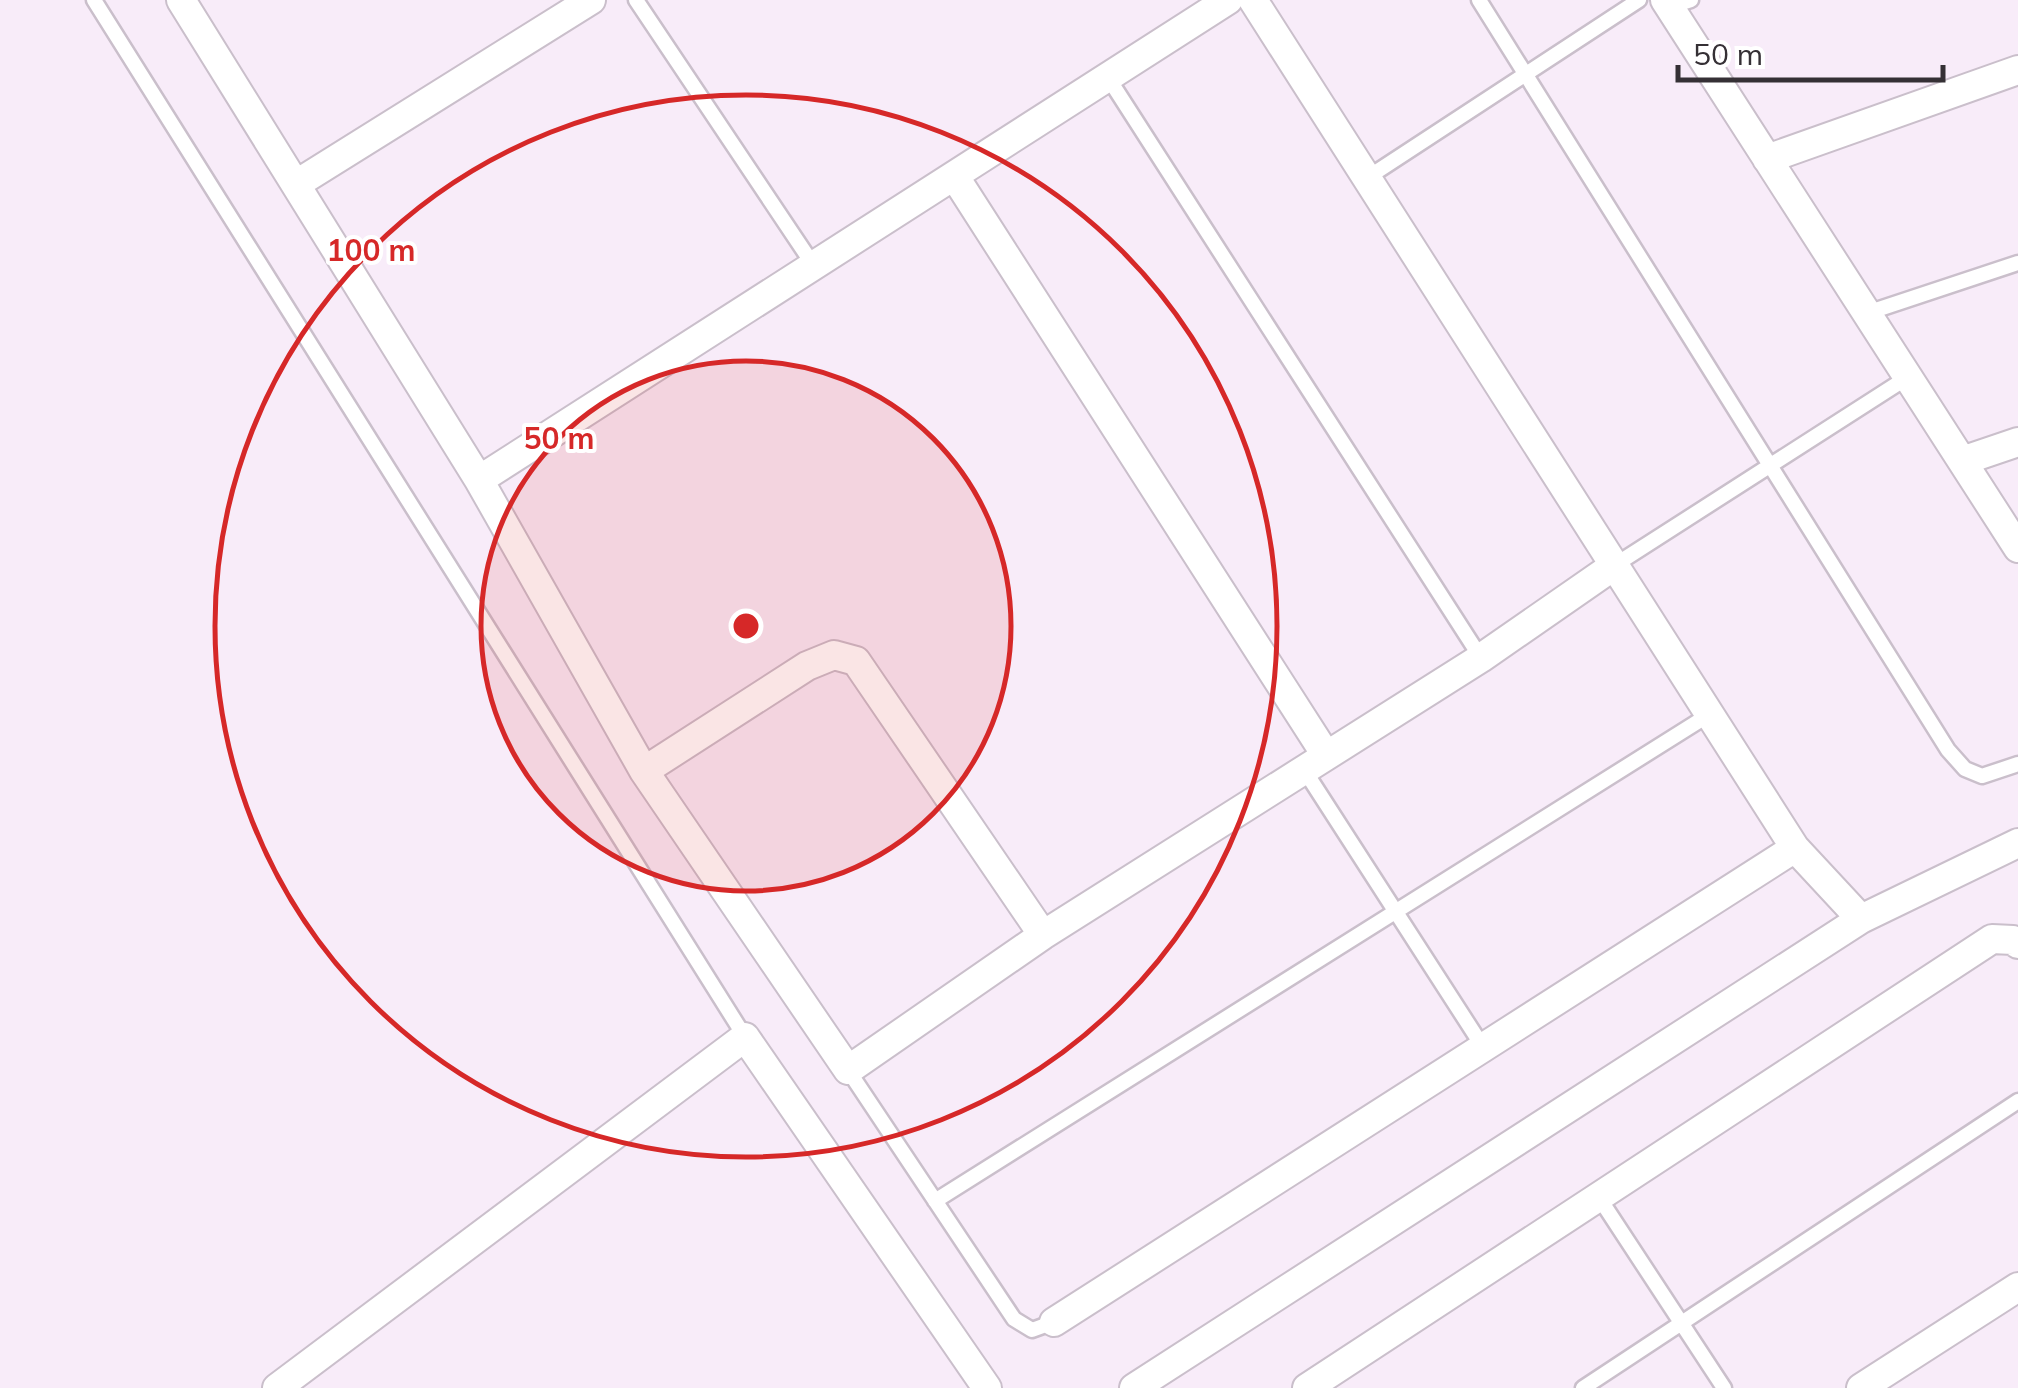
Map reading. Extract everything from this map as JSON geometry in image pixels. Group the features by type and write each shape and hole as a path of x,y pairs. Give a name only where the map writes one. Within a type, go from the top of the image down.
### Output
{"street":[{"path":"182,0 479,480 644,771 848,1070 1044,935 1481,658 1614,564"},
{"path":"298,183 590,0"},
{"path":"479,480 1228,0"},
{"path":"1253,0 1796,848 1862,918"},
{"path":"1675,2 1767,159 2018,548"},
{"path":"1767,159 2018,70"},
{"path":"955,176 1315,761"},
{"path":"1962,461 2018,442"},
{"path":"644,771 807,666 834,654 856,661 1044,935"},
{"path":"1134,1388 1862,918 2018,843"},
{"path":"1054,1322 1796,848"},
{"path":"1307,1388 1992,938 2018,944"},
{"path":"277,1388 745,1036 986,1388"},
{"path":"1861,1388 2018,1287"}],"lane":[{"path":"94,0 745,1036"},
{"path":"636,0 814,266"},
{"path":"1479,0 1948,750 1965,769 1982,776 2018,764"},
{"path":"1367,178 1639,0"},
{"path":"1108,79 1481,658"},
{"path":"1867,313 2018,263"},
{"path":"1614,564 1908,377"},
{"path":"935,1201 1710,714"},
{"path":"1315,761 1394,910 1484,1047"},
{"path":"848,1070 1014,1319 1032,1330 1054,1322"},
{"path":"1583,1388 2018,1101"},
{"path":"1598,1196 1724,1388"}]}
